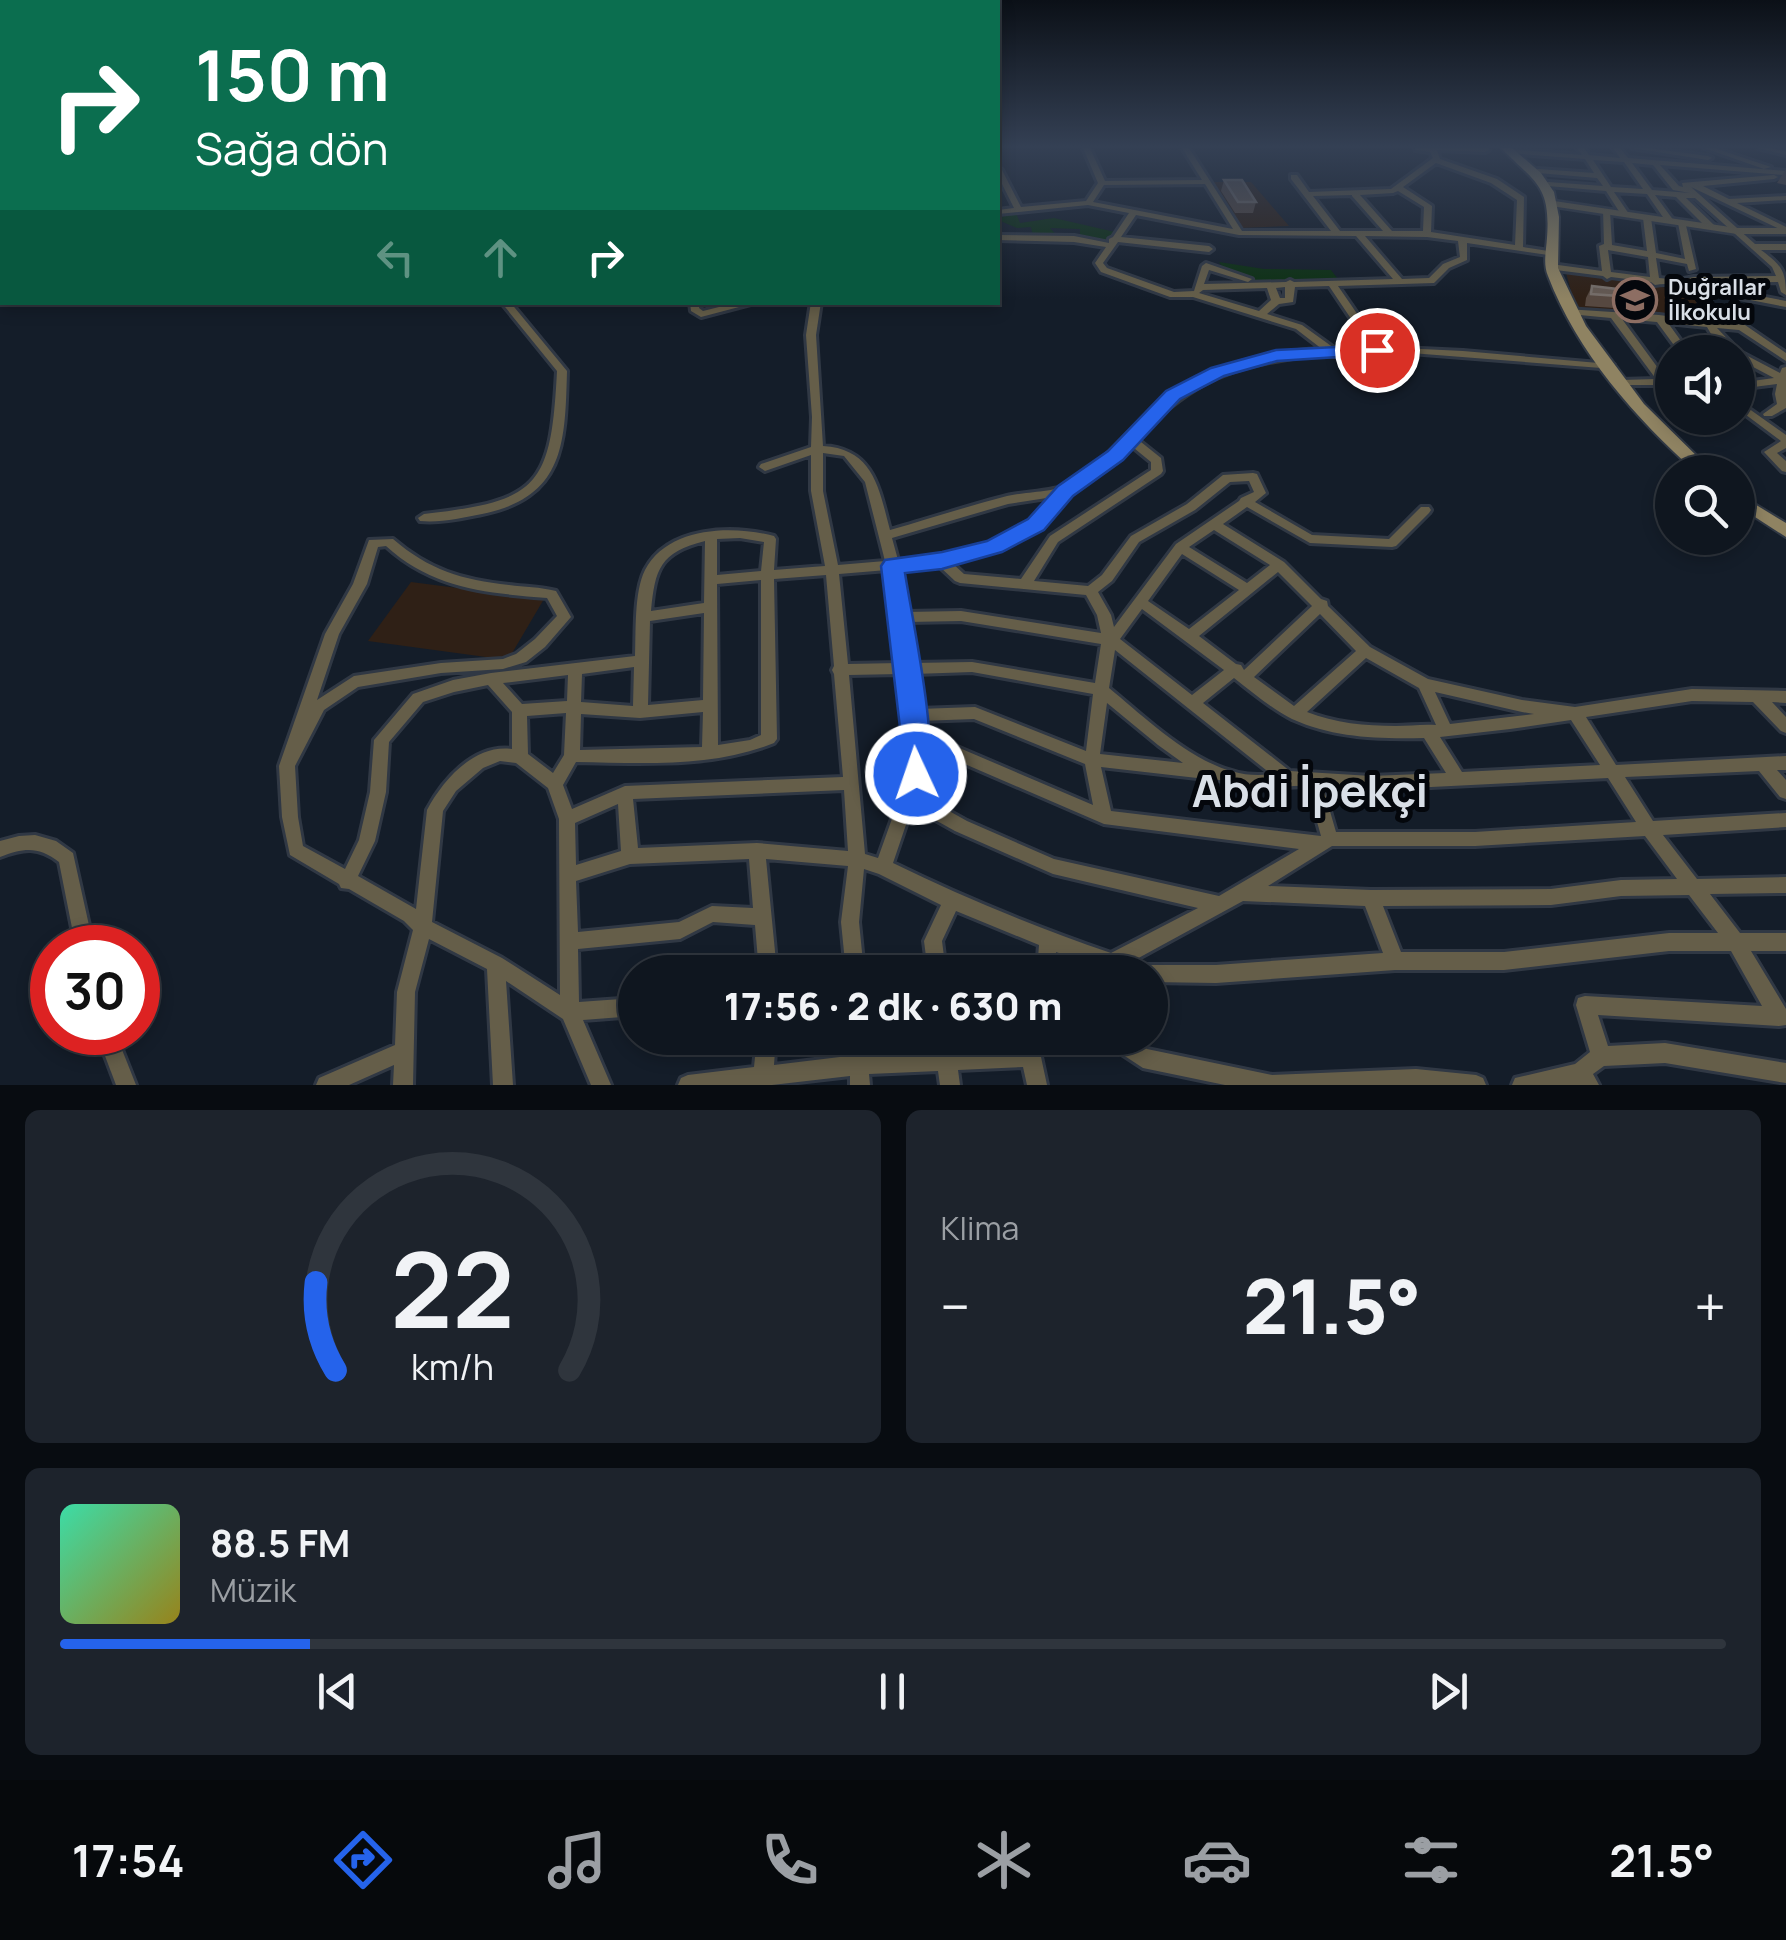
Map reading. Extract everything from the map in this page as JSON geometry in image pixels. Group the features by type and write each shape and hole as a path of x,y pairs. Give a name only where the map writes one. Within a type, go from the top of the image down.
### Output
{"main road":[{"path":"1552,199 1551,261 1569,311 1662,434 1686,455"},
{"path":"1755,510 1786,531"}],"street":[{"path":"1013,199 1017,207"},
{"path":"1088,203 1091,199"},
{"path":"1218,199 1238,233"},
{"path":"1312,199 1338,234"},
{"path":"1359,199 1390,234"},
{"path":"1422,199 1430,210 1426,234"},
{"path":"1518,248 1520,199"},
{"path":"1616,199 1625,214"},
{"path":"1654,199 1676,222 1694,280"},
{"path":"1693,199 1712,227"},
{"path":"1697,199 1753,247 1781,264 1786,292"},
{"path":"1717,199 1786,230"},
{"path":"1726,201 1773,199"},
{"path":"1000,211 1088,203 1238,233 1426,234 1518,248 1607,276 1679,284 1786,304"},
{"path":"1554,204 1737,232 1786,230"},
{"path":"1606,211 1608,247"},
{"path":"1133,213 1099,263 1104,270 1173,295 1270,284 1431,281 1446,266 1464,258 1462,240"},
{"path":"1763,218 1786,213"},
{"path":"1647,218 1655,282"},
{"path":"1197,290 1206,266 1212,228"},
{"path":"1359,234 1399,282"},
{"path":"1000,238 1209,249"},
{"path":"1607,276 1602,246 1690,262"},
{"path":"1753,247 1786,247"},
{"path":"1206,266 1270,284"},
{"path":"1679,284 1694,280 1784,279"},
{"path":"1331,283 1377,350"},
{"path":"1270,284 1276,301"},
{"path":"1261,314 1276,301 1290,300 1290,284"},
{"path":"1704,288 1707,322 1716,335"},
{"path":"1197,290 1300,327 1334,352"},
{"path":"424,518 489,512 528,495 539,486 561,430 562,371 507,305"},
{"path":"695,305 700,314 740,305"},
{"path":"815,305 810,335 817,491 832,569 857,859 850,922 853,955"},
{"path":"1569,311 1742,327 1786,358"},
{"path":"1614,315 1655,366"},
{"path":"1659,318 1672,335"},
{"path":"710,580 893,566 942,560 994,547 1036,524 1066,491 1116,455 1173,395 1217,372 1276,356 1377,350 1610,367"},
{"path":"1755,362 1785,375"},
{"path":"1755,382 1785,375"},
{"path":"1768,414 1783,404 1780,394 1785,375"},
{"path":"1622,383 1655,382"},
{"path":"1755,416 1786,412"},
{"path":"1755,417 1786,442 1770,452 1786,468"},
{"path":"1026,582 1054,539 1157,471 1157,461 1130,439"},
{"path":"765,467 817,449 848,454 871,481 887,535 915,736 916,774 883,867"},
{"path":"1090,591 1107,578 1135,539 1190,508 1227,478 1242,476 1258,482 1260,493 1180,546 1142,604 1112,640 1092,760 1104,817"},
{"path":"887,535 1027,495 1066,491"},
{"path":"1245,501 1310,539 1353,544 1392,543 1425,510"},
{"path":"1214,524 1279,566 1322,604 1364,651 1424,684 1575,713 1649,829 1735,941 1782,1016"},
{"path":"572,756 755,746 769,738 770,539 749,533 711,537 668,553 651,570 644,617 640,712"},
{"path":"710,750 711,537"},
{"path":"288,766 319,706 354,682 441,668 504,664 521,658 564,617 551,594 460,583 422,568 389,542 374,543 360,584 332,634 288,766 290,818 296,850 410,915 423,927 496,964 570,1012 618,1008"},
{"path":"1180,546 1247,588"},
{"path":"942,560 960,578 1090,591 1101,604 1112,640"},
{"path":"1189,636 1279,566"},
{"path":"1142,604 1295,714 1318,724 1349,729 1477,730 1692,695 1786,697"},
{"path":"1193,703 1241,673 1322,604"},
{"path":"644,617 708,607"},
{"path":"899,617 962,616 1112,640 1286,778"},
{"path":"1295,714 1364,651"},
{"path":"348,882 368,841 378,792 382,740 418,698 491,679 642,661"},
{"path":"555,784 572,756 575,668"},
{"path":"839,670 972,668 1101,690 1206,772"},
{"path":"491,679 519,710 520,756"},
{"path":"1424,684 1445,728"},
{"path":"1757,696 1786,727"},
{"path":"519,710 572,706 640,712 710,704"},
{"path":"912,715 975,713 1092,760 1271,783 1286,778 1314,782 1458,779 1786,764"},
{"path":"1427,730 1458,779"},
{"path":"915,736 1104,817 1324,841 1474,839 1786,820"},
{"path":"402,1085 406,992 423,927 435,810 450,786 478,763 499,754 520,756 555,784 567,819 570,1012 601,1085"},
{"path":"1764,764 1786,792"},
{"path":"567,819 625,794 850,782"},
{"path":"1314,782 1324,841"},
{"path":"625,794 630,856"},
{"path":"910,797 961,826 1052,866 1221,905"},
{"path":"0,849 30,840 44,842 66,858 80,925"},
{"path":"1125,955 1221,905 1324,841"},
{"path":"757,851 766,955"},
{"path":"569,875 630,856 757,851 857,859 1048,940 1095,955"},
{"path":"1242,892 1370,898 1551,897 1620,888 1786,885"},
{"path":"1370,898 1395,961"},
{"path":"935,955 933,941 952,901"},
{"path":"570,941 680,930 712,914 762,917"},
{"path":"1047,955 1048,940"},
{"path":"1168,973 1216,974 1395,961 1504,961 1669,942 1786,942"},
{"path":"496,964 503,1085"},
{"path":"1601,1056 1585,1004 1782,1016"},
{"path":"326,1085 403,1051"},
{"path":"1601,1056 1665,1053 1786,1073"},
{"path":"114,1055 126,1085"},
{"path":"762,1082 764,1055"},
{"path":"946,1055 950,1085"},
{"path":"688,1085 859,1075 986,1055"},
{"path":"1032,1055 1037,1085"},
{"path":"1139,1055 1272,1084 1476,1085"},
{"path":"1522,1085 1584,1079 1601,1056"}],"shaded area":[{"path":"1222,199 1265,199 1289,226 1238,228"},
{"name":"Duğrallar İlkokulu","path":"1566,273 1695,292 1699,320 1576,309"},
{"path":"411,582 544,599 508,660 368,641"}],"green space":[{"path":"1016,213 1020,223 1054,218 1115,232 1108,245 1074,239 1080,235 1080,229 1050,228 1060,239 1034,240 1031,227 1017,228 1000,219"},
{"path":"1219,262 1264,269 1331,270 1341,283 1256,281 1240,278"}],"building":[{"path":"1592,286 1617,289 1620,296 1591,294"}],"place":[{"name":"Duğrallar İlkokulu","path":"1635,300"}],"district":[{"name":"Abdi İpekçi","path":"1310,790"}],"route":[{"path":"916,774 915,736 893,566 942,560 994,547 1036,524 1066,491 1116,455 1173,395 1217,372 1276,356 1377,350"}]}
